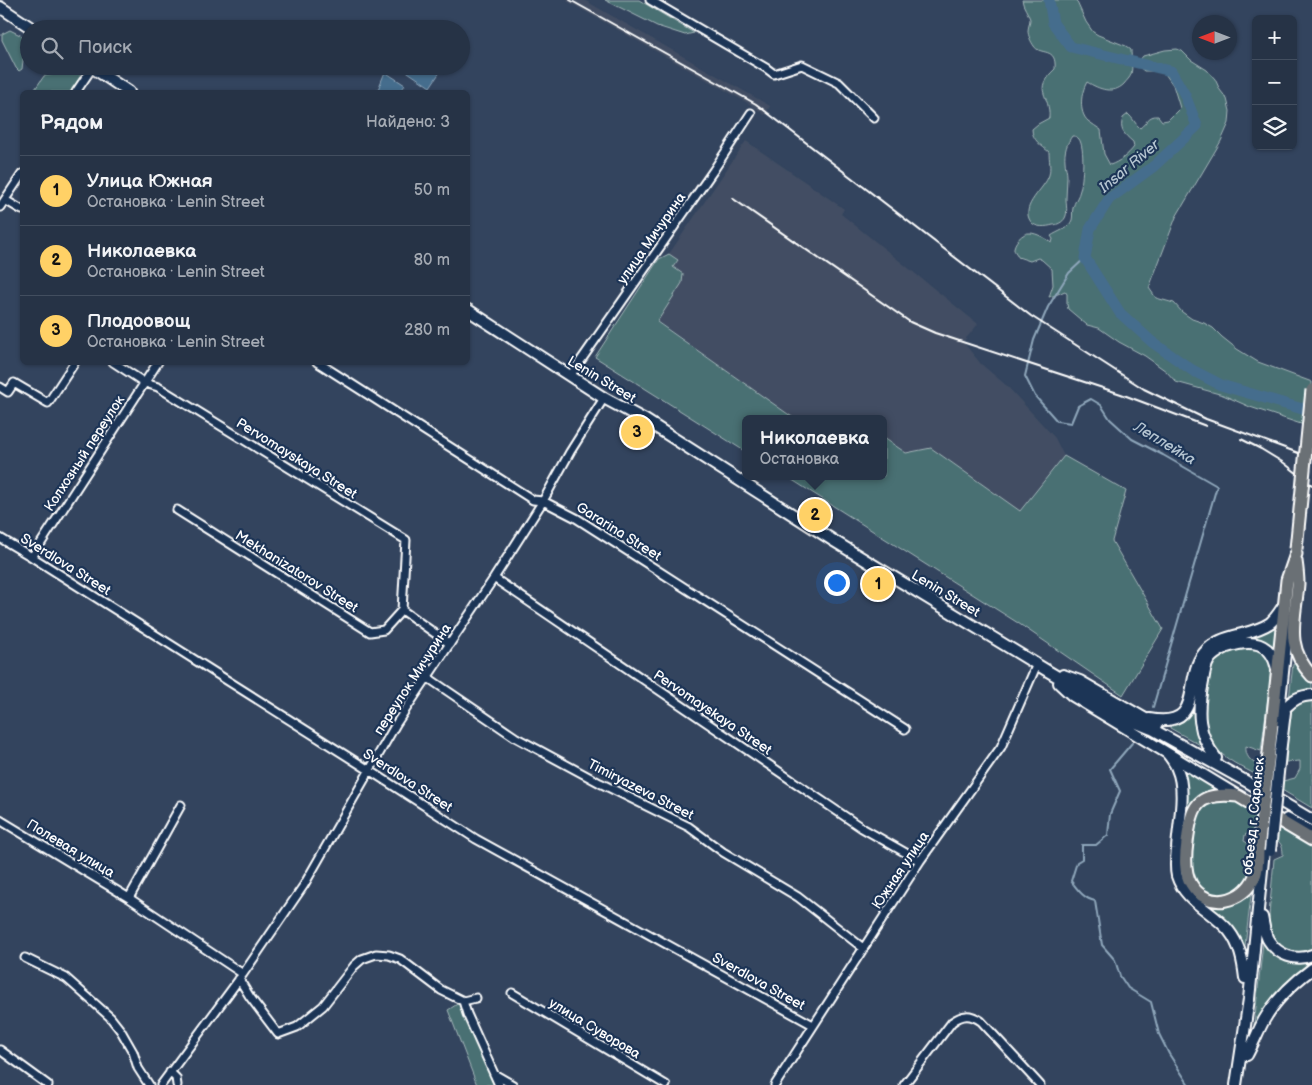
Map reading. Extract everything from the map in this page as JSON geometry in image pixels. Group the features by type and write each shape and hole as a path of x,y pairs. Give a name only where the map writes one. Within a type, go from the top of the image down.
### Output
{"main road":[{"path":"0,7 20,20"},
{"path":"103,75 127,90"},
{"name":"Lenin Street","path":"470,311 524,348 604,398 645,420 834,541 1132,721"},
{"path":"1275,753 1286,707 1298,582 1296,552 1312,390"},
{"path":"1241,1085 1254,1006 1262,917 1264,850 1275,753 1278,670 1287,580 1296,552"},
{"name":"объезд г. Саранск","path":"1275,753 1296,552"},
{"path":"1144,718 1164,721 1180,716 1188,705 1197,664 1203,653 1216,642 1269,623 1285,604"},
{"path":"1292,636 1298,656 1312,676"},
{"path":"1216,758 1204,738 1199,713 1205,669 1209,659 1215,653 1224,649 1252,642 1262,645 1269,650 1278,670"},
{"path":"1041,667 1080,681 1312,815"},
{"path":"1041,667 1073,696 1312,840"},
{"path":"1286,707 1296,698 1312,695"},
{"path":"1132,721 1152,729 1251,784 1312,815"},
{"path":"1132,721 1149,736 1312,833"},
{"path":"1167,753 1177,768 1181,786 1176,854 1177,876 1188,895 1224,925 1234,938 1242,959 1245,978"},
{"path":"1238,796 1215,795 1206,798 1194,810 1190,822 1185,856 1186,873 1191,884 1199,893 1216,901 1227,901 1235,898 1244,892 1256,876"},
{"path":"1235,1085 1236,1054 1256,876 1264,850"},
{"name":"объезд г. Саранск","path":"1235,1085 1249,999 1264,850"},
{"path":"1262,917 1268,940 1276,950 1292,958 1312,955"},
{"path":"1247,1056 1264,1020 1274,1005 1293,984 1312,969"}],"street":[{"path":"650,0 774,74 802,65 839,83 874,118"},
{"path":"77,90 86,75"},
{"name":"улица Мичурина","path":"570,376 713,171 751,113"},
{"path":"0,208 20,177"},
{"path":"5,200 20,209"},
{"path":"0,387 8,392 14,384 48,403 73,365"},
{"name":"Pervomayskaya Street","path":"118,365 144,382 158,387 406,540 402,610"},
{"name":"Колхозный переулок","path":"32,557 156,365"},
{"name":"Gararina Street","path":"322,365 534,500 543,501 584,523 904,729"},
{"name":"переулок Мичурина","path":"241,976 304,885 396,724 494,578 543,501 570,452 604,398"},
{"name":"Mekhanizatorov Street","path":"177,510 370,632 384,630 402,610"},
{"name":"Sverdlova Street","path":"0,538 476,839 813,1025"},
{"name":"Pervomayskaya Street","path":"494,578 862,828 920,861"},
{"path":"402,610 450,644"},
{"name":"Южная улица","path":"775,1085 920,861 1001,747 1041,667"},
{"name":"Timiryazeva Street","path":"427,677 515,736 600,784 689,827 723,852 798,897 864,948"},
{"path":"129,898 181,805"},
{"name":"Полевая улица","path":"0,820 129,898 241,976"},
{"path":"241,976 250,997 278,1034 297,1027 323,1006 354,966 362,959 376,954 389,955 400,959 441,990 463,1001 476,998"},
{"path":"25,958 66,978 110,1017 121,1031 138,1068 149,1085"},
{"path":"160,1085 241,976"},
{"name":"улица Суворова","path":"512,993 666,1085"},
{"path":"463,1001 499,1085"},
{"path":"904,1085 952,1022 958,1017 966,1015 981,1021 1040,1085"},
{"path":"0,1050 48,1085"},
{"path":"170,1072 176,1078 177,1085"},
{"path":"494,1074 513,1085"}],"shaded area":[{"path":"565,0 584,0 770,106 765,115 751,105"},
{"path":"384,75 390,75 405,85 401,90 378,90"},
{"path":"412,75 438,75 430,87"},
{"path":"746,141 844,209 841,214 978,324 963,342 981,364 1007,386 1055,438 1064,456 1020,511 931,448 906,453 887,440 887,415 789,415 657,321 682,283 683,274 673,267 678,260 669,254"}],"green space":[{"path":"605,0 639,0 694,33 685,35 657,26"},
{"path":"1022,0 1076,0 1093,32 1131,50 1132,71 1124,84 1115,89 1106,90 1087,82 1082,96 1083,113 1088,121 1101,130 1104,154 1110,165 1123,158 1134,147 1133,142 1122,129 1123,118 1128,114 1140,128 1155,116 1158,116 1162,121 1168,120 1180,108 1173,85 1163,71 1144,71 1139,67 1139,61 1143,56 1177,49 1207,70 1215,79 1227,99 1230,111 1229,123 1221,141 1176,217 1149,288 1156,298 1174,303 1182,312 1192,319 1213,328 1237,349 1258,362 1312,382 1312,429 1250,407 1223,395 1176,382 1166,371 1145,356 1119,342 1099,328 1087,325 1068,309 1065,291 1049,297 1053,285 1052,269 1042,260 1038,258 1030,261 1018,257 1014,247 1024,234 1036,234 1052,243 1053,239 1051,236 1071,223 1081,185 1083,164 1081,143 1077,137 1072,136 1065,154 1067,176 1066,216 1060,223 1050,226 1033,224 1028,216 1028,210 1030,204 1047,180 1050,166 1049,152 1036,140 1032,129 1049,118 1049,110 1043,88 1048,76 1055,69 1055,62 1051,54 1037,49 1032,43 1028,31 1030,19"},
{"path":"10,30 20,35 19,71 2,40 2,34"},
{"path":"44,76 81,76 71,90 34,90"},
{"path":"669,254 678,260 673,267 683,274 682,283 657,322 789,415 742,415 742,449 595,357 659,259"},
{"path":"887,440 906,453 931,448 1020,511 1064,456 1126,491 1112,541 1163,629 1123,695 1018,623 792,480 887,480"},
{"path":"1277,622 1278,649 1274,649 1259,640 1242,638"},
{"path":"1246,646 1263,651 1272,667 1261,751 1246,746 1246,753 1249,758 1259,766 1258,776 1234,763 1218,750 1210,737 1205,721 1207,681 1213,664 1217,658 1231,650"},
{"path":"1293,664 1296,664 1312,682 1312,690 1299,691 1289,699"},
{"path":"1194,701 1195,719 1202,746 1170,728 1170,725 1186,717"},
{"path":"1312,701 1312,808 1282,790 1283,781 1295,778 1300,769 1300,761 1286,762 1290,712 1302,702"},
{"path":"1184,767 1216,786 1216,790 1208,793 1183,828 1182,769"},
{"path":"1225,799 1249,807 1255,812 1253,831 1245,835 1244,841 1253,846 1253,851 1250,870 1244,884 1232,894 1216,896 1201,890 1195,884 1189,869 1189,852 1199,808 1211,800"},
{"path":"1278,823 1312,843 1312,948 1304,952 1293,952 1282,947 1276,942 1270,927 1269,910 1274,859 1283,855 1282,846 1276,839"},
{"path":"1248,894 1251,896 1245,946 1242,945 1229,926 1200,900 1225,904 1236,902"},
{"path":"1263,943 1312,960 1312,965 1257,1026 1254,1025"},
{"path":"459,1003 496,1085 477,1085 448,1010"}],"waterway":[{"name":"Insar River","path":"1049,0 1053,23 1071,47 1171,71 1185,95 1197,126 1154,166 1109,199 1090,229 1085,258 1120,313 1152,342 1192,370 1221,385 1299,408 1312,409"},
{"name":"Леплейка","path":"1085,258 1069,273 1048,307 1034,340 1025,376 1035,396 1057,421 1071,423 1078,406 1091,399 1101,405 1110,419 1132,439 1217,486 1153,707"},
{"name":"Леплейка","path":"1132,743 1110,769 1120,791 1110,814 1108,835 1096,845 1082,845 1082,859 1077,862 1071,881 1084,896 1095,901 1102,945 1115,960 1120,976 1128,988 1151,1002 1159,1034 1169,1054 1189,1085"}],"railway":[{"path":"570,0 756,104 1031,316 1144,389 1206,419 1312,458"},
{"path":"732,198 910,322 935,333 1121,394 1206,426"},
{"path":"1241,439 1284,463 1312,485"}],"place":[{"name":"Плодоовощ","path":"637,432"},
{"name":"Николаевка","path":"815,515"},
{"name":"Улица Южная","path":"878,584"}]}
